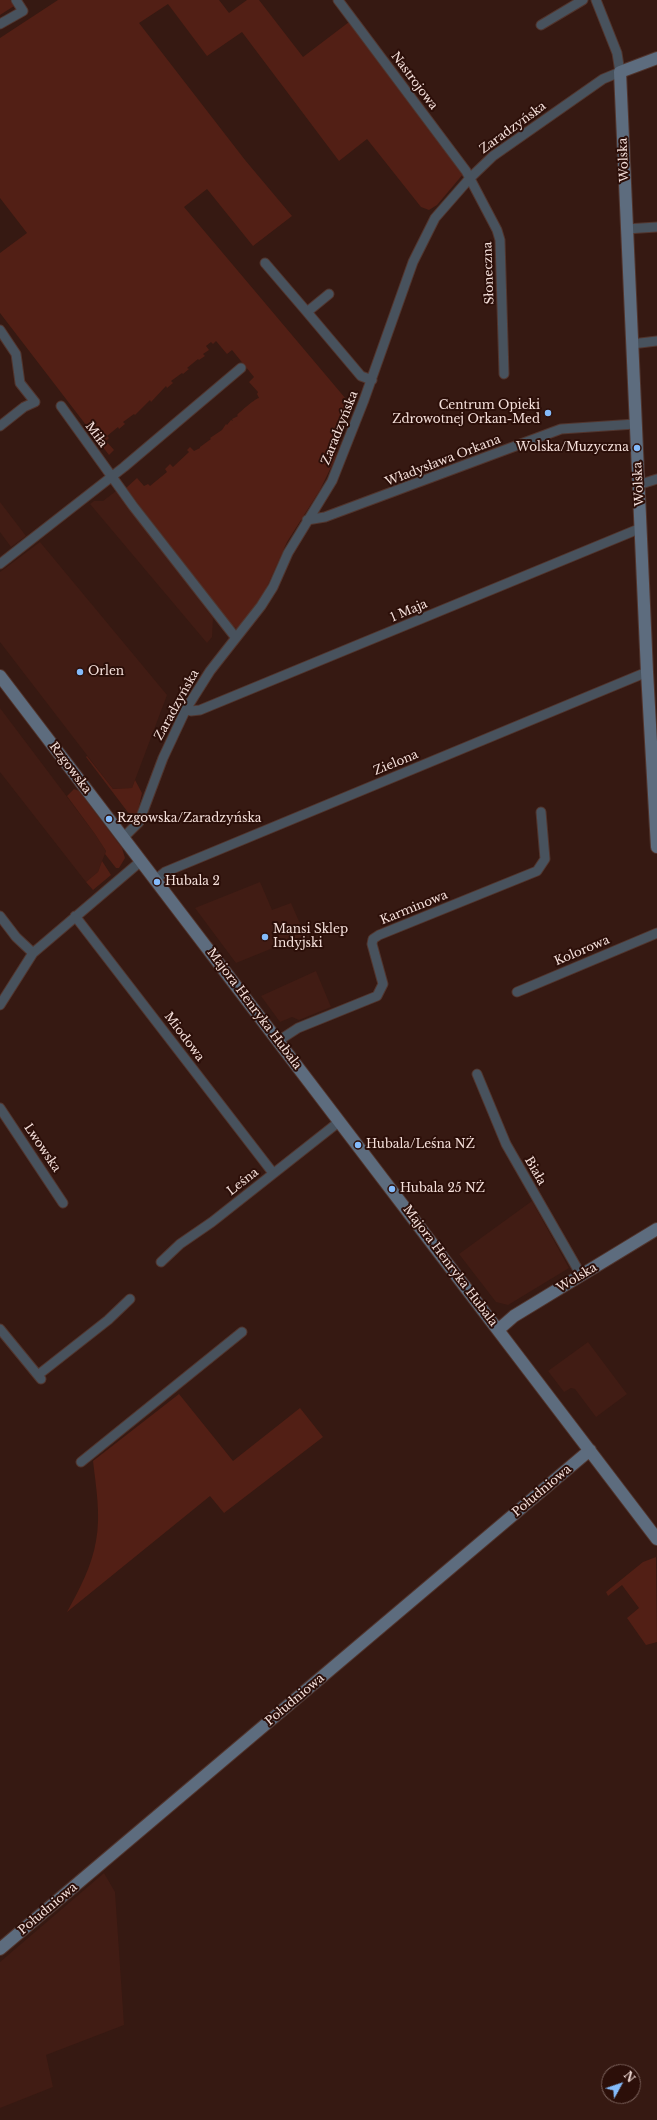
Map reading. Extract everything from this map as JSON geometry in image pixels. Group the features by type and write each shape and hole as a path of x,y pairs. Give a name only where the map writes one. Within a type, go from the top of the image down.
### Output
{"street":[{"path":"0,24 22,11 16,0"},
{"name":"Nastrojowa","path":"338,0 470,178"},
{"path":"542,24 583,0"},
{"path":"596,0 617,53 620,72 657,58"},
{"name":"Zaradzyńska","path":"123,838 139,822 169,743 186,709 210,671 273,587 288,553 332,481 372,380 413,262 435,218 470,178 493,156 603,79 620,72"},
{"name":"Wolska","path":"620,72 647,672 653,701 657,847"},
{"name":"Słoneczna","path":"470,178 497,230 500,240 504,374"},
{"path":"626,229 657,227"},
{"path":"265,263 361,376 372,380"},
{"path":"307,312 329,294"},
{"path":"0,330 16,354 20,383 35,402 24,407 0,426"},
{"path":"632,344 657,341"},
{"path":"0,564 112,477 241,368"},
{"name":"Miła","path":"61,406 133,506 236,638"},
{"name":"Władysława Orkana","path":"307,520 326,518 562,429 636,424"},
{"path":"638,485 657,480"},
{"name":"1 Maja","path":"186,709 191,711 200,710 641,528"},
{"name":"Zielona","path":"155,880 165,872 647,672"},
{"name":"Rzgowska","path":"0,676 141,861"},
{"name":"Karminowa","path":"278,1041 298,1028 377,996 383,984 372,947 373,939 537,871 543,864 545,854 541,812"},
{"path":"0,1005 33,953 141,861"},
{"name":"Majora Henryka Hubala","path":"141,861 657,1538"},
{"path":"0,916 16,937 33,953"},
{"name":"Miodowa","path":"75,916 274,1173"},
{"name":"Kolorowa","path":"517,992 657,933"},
{"name":"Biała","path":"477,1074 506,1144 581,1275"},
{"name":"Lwowska","path":"0,1108 63,1203"},
{"name":"Leśna","path":"161,1262 180,1244 340,1121"},
{"name":"Wolska","path":"498,1330 514,1316 657,1229"},
{"path":"0,1329 40,1378 108,1320 130,1299"},
{"path":"81,1462 242,1332"},
{"name":"Południowa","path":"0,1949 590,1450"}],"shaded area":[{"path":"0,0 10,0 14,6 0,15"},
{"path":"58,0 219,0 229,13 247,0 259,0 303,57 349,22 464,173 437,205 429,210 421,207 367,139 339,161 242,32 207,56 168,4 139,23 245,160 292,216 253,246 207,189 184,207 351,405 334,461 320,490 287,542 261,600 237,629 231,624 126,488 137,478 144,486 148,484 150,486 167,472 165,469 170,464 173,467 189,452 187,450 190,447 194,451 200,448 211,439 210,438 222,430 226,424 227,425 231,420 233,421 232,419 238,416 237,415 245,408 259,398 257,394 258,392 249,382 254,377 232,350 227,354 216,341 213,344 211,342 206,346 209,350 203,354 205,356 199,360 198,359 187,368 189,369 183,374 182,373 171,381 173,383 167,388 166,386 151,402 150,400 135,415 134,414 123,422 125,424 119,429 118,427 107,436 109,438 106,441 114,450 109,455 0,313 0,253 27,233 0,198 0,38"},
{"path":"116,491 213,618 212,637 207,643 90,504 94,501 103,501"},
{"path":"0,502 26,536 11,547 0,532"},
{"path":"40,542 167,695 132,788 113,789 0,642 0,572"},
{"path":"0,708 95,834 106,851 98,872 86,882 0,772"},
{"path":"87,756 113,789 132,788 135,780 142,793 137,815 133,819 86,757"},
{"path":"74,789 79,791 122,848 125,858 119,868 116,868 105,854 106,851 95,834 67,796"},
{"path":"102,861 111,875 93,890 86,882 98,872"},
{"path":"260,882 272,910 291,903 305,935 236,963 195,908"},
{"path":"316,971 331,1007 299,1020 292,1017 280,1022 261,996"},
{"path":"532,1201 569,1268 508,1305 496,1302 459,1254"},
{"path":"588,1342 627,1394 596,1417 575,1389 571,1388 564,1392 548,1371"},
{"path":"179,1394 233,1461 300,1408 323,1437 224,1513 210,1496 67,1612 88,1569 96,1541 98,1511 93,1461"},
{"path":"656,1557 657,1642 646,1645 627,1618 639,1608 622,1585 608,1596 606,1592 643,1562"},
{"path":"104,1873 115,1892 124,2025 46,2055 53,2087 0,2108 0,1962"}],"place":[{"name":"Centrum Opieki Zdrowotnej Orkan-Med","path":"548,413"},
{"name":"Wolska/Muzyczna","path":"637,448"},
{"name":"Orlen","path":"80,672"},
{"name":"Rzgowska/Zaradzyńska","path":"109,819"},
{"name":"Hubala 2","path":"157,882"},
{"name":"Mansi Sklep Indyjski","path":"265,937"},
{"name":"Hubala/Leśna NŻ","path":"358,1145"},
{"name":"Hubala 25 NŻ","path":"392,1189"}]}
